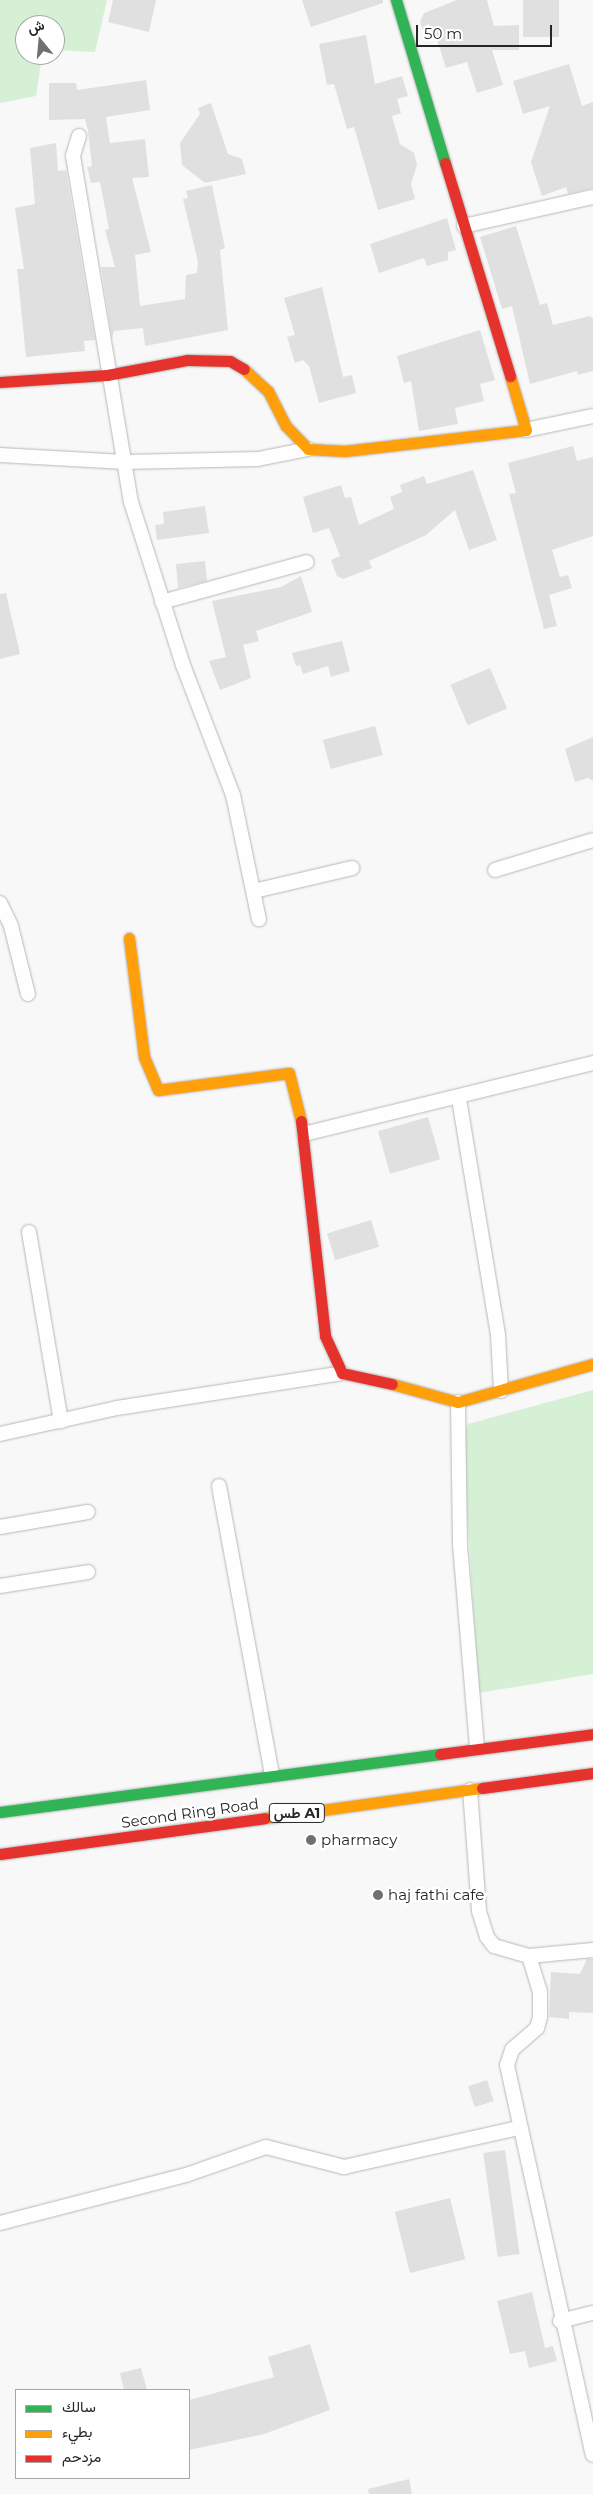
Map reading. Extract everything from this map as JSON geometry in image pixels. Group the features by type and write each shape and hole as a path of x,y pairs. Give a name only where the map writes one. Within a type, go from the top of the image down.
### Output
{"main road":[{"path":"0,382 107,375 188,360 230,361 268,391 286,426 308,449 345,451 526,430 396,0"},
{"path":"129,938 144,1057 154,1086 164,1091 284,1071 290,1077 304,1134 325,1336 342,1373 423,1390 458,1402 593,1364"},
{"name":"Second Ring Road","path":"0,1812 272,1774 593,1734"},
{"name":"Second Ring Road","path":"0,1854 593,1772"}],"street":[{"path":"79,136 73,156 107,375 132,502 162,602 233,795 259,919"},
{"path":"464,226 593,197"},
{"path":"526,430 593,416"},
{"path":"0,455 125,462 258,459 308,449"},
{"path":"162,602 307,562"},
{"path":"495,870 593,840"},
{"path":"254,891 352,868"},
{"path":"0,904 11,926 28,994"},
{"path":"304,1134 459,1099 593,1064"},
{"path":"459,1099 498,1335 501,1391"},
{"path":"29,1232 61,1421"},
{"path":"0,1434 61,1421 342,1373"},
{"path":"458,1402 460,1545 477,1748"},
{"path":"219,1486 272,1774"},
{"path":"0,1527 88,1512"},
{"path":"0,1586 88,1572"},
{"path":"470,1790 481,1922 494,1946 529,1956 593,1950"},
{"path":"529,1956 540,1991 540,2017 537,2028 512,2050 507,2065 560,2321 593,2455"},
{"path":"0,2223 186,2175 266,2147 344,2167 519,2128"},
{"path":"560,2321 593,2313"}],"green space":[{"path":"0,0 107,0 95,52 65,50 65,15 15,15 15,65 41,65 36,96 0,103"},
{"path":"593,1390 593,1674 479,1693 462,1434 468,1424"}],"building":[{"path":"113,0 156,0 149,32 108,22"},
{"path":"302,0 383,0 383,3 311,27"},
{"path":"457,0 487,0 494,26 519,25 519,50 492,50 503,85 477,93 467,62 446,68 435,33 425,36 420,22 424,13"},
{"path":"523,0 559,0 559,37 523,37"},
{"path":"366,35 375,84 402,76 408,96 397,99 401,113 392,116 400,144 414,153 417,165 411,184 415,199 378,210 354,127 347,129 334,84 327,85 319,44"},
{"path":"569,64 582,106 593,102 593,188 568,194 566,187 542,196 531,162 550,106 523,114 513,81"},
{"path":"146,80 150,110 106,117 110,143 145,139 149,177 132,178 151,252 135,255 140,306 185,299 186,275 197,273 198,262 183,199 188,198 186,191 212,185 225,248 220,250 228,330 145,346 143,328 114,331 112,338 101,267 115,267 105,230 109,229 100,182 91,183 87,167 92,166 88,131 85,119 49,120 49,83 76,83 77,90"},
{"path":"211,103 228,154 242,159 246,174 205,183 182,165 180,143 200,114 198,108"},
{"path":"56,143 58,171 66,170 95,340 84,341 85,351 26,357 17,269 24,269 15,208 35,204 30,148"},
{"path":"447,218 456,250 448,252 448,260 427,266 424,258 379,273 370,244"},
{"path":"516,226 540,305 547,303 553,325 590,316 593,319 593,371 578,375 577,371 530,384 512,306 502,309 480,237"},
{"path":"322,287 343,377 352,375 356,393 319,403 309,366 303,360 295,363 287,337 295,335 284,298"},
{"path":"480,330 495,380 480,384 484,401 455,408 458,424 419,431 411,381 404,383 397,356"},
{"path":"573,446 577,461 593,457 593,536 552,550 560,577 568,575 572,588 549,595 557,626 544,629 509,494 516,493 508,463"},
{"path":"473,470 497,540 469,550 455,510 426,535 369,561 372,568 343,579 337,576 331,560 340,556 329,528 313,533 303,497 341,485 345,498 351,497 359,525 394,509 390,497 402,492 400,485 424,476 427,484"},
{"path":"205,506 209,533 157,540 155,525 164,524 163,512"},
{"path":"205,561 207,581 178,588 176,564"},
{"path":"301,576 312,612 256,631 259,641 243,645 251,678 220,690 209,661 226,657 212,601 281,587"},
{"path":"6,593 20,654 0,659 0,594"},
{"path":"342,641 350,671 331,677 328,666 303,674 300,665 296,666 292,653"},
{"path":"490,668 507,709 468,725 450,685"},
{"path":"375,726 383,755 331,769 323,740"},
{"path":"593,737 593,781 588,778 575,782 565,749"},
{"path":"428,1117 440,1159 390,1174 378,1131"},
{"path":"371,1220 379,1247 335,1260 327,1233"},
{"path":"587,1959 593,1959 593,2013 569,2012 569,2019 549,2017 551,1972 580,1974"},
{"path":"487,2080 494,2101 475,2107 468,2086"},
{"path":"505,2150 520,2254 498,2257 483,2153"},
{"path":"450,2198 465,2259 410,2273 395,2212"},
{"path":"532,2292 545,2348 553,2346 557,2361 529,2368 525,2351 510,2354 497,2301"},
{"path":"310,2344 330,2410 264,2434 190,2450 190,2400 274,2377 268,2357"},
{"path":"141,2368 147,2389 124,2389 120,2373"},
{"path":"409,2479 412,2494 369,2494 368,2489"}],"traffic: fast":[{"path":"396,0 445,163"},
{"path":"0,1812 440,1754"}],"traffic: slow":[{"path":"244,369 268,391 286,426 308,449 345,451 526,430 510,376"},
{"path":"129,938 144,1057 158,1090 289,1073 301,1121"},
{"path":"392,1384 458,1402 593,1364"},
{"path":"265,1818 482,1788"}],"traffic: jam":[{"path":"445,163 510,376"},
{"path":"0,382 107,375 187,360 230,361 244,369"},
{"path":"301,1121 325,1336 342,1373 392,1384"},
{"path":"440,1754 593,1734"},
{"path":"482,1788 593,1773"},
{"path":"0,1854 265,1818"}],"place":[{"name":"pharmacy","path":"311,1840"},
{"name":"haj fathi cafe","path":"378,1895"}]}
